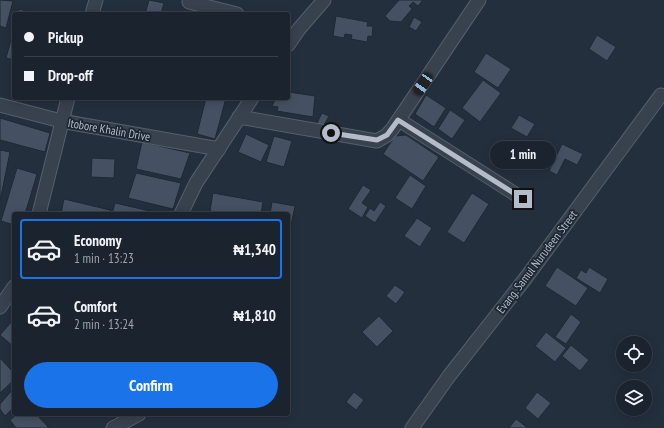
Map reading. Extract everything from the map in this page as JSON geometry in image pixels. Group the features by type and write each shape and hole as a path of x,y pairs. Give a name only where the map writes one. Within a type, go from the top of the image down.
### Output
{"street":[{"path":"93,12 96,0"},
{"path":"290,38 293,28 324,0"},
{"path":"239,117 377,140 387,135 398,120 479,0"},
{"path":"189,2 229,12"},
{"name":"Evang. Samul Nurudeen Street","path":"412,428 448,376 525,279 661,95"},
{"path":"39,212 67,100"},
{"path":"183,212 196,183 220,149 251,100"},
{"name":"Itobore Khalin Drive","path":"0,105 61,121 220,149"},
{"path":"398,120 523,199"},
{"path":"0,307 12,290"},
{"path":"113,428 135,416"}],"building":[{"path":"0,0 13,1 6,28 0,26"},
{"path":"149,0 164,3 162,12 146,12"},
{"path":"399,0 423,0 418,6 413,2 409,6 412,9 401,22 390,21 385,16"},
{"path":"19,9 30,12 18,12"},
{"path":"336,16 368,22 367,26 373,26 372,37 368,36 367,42 351,39 352,35 345,34 344,38 333,36"},
{"path":"414,17 422,22 416,31 409,27"},
{"path":"597,35 616,47 607,61 589,49"},
{"path":"12,36 12,60 6,58"},
{"path":"486,53 511,69 498,88 474,72"},
{"path":"483,80 501,93 480,122 462,108"},
{"path":"290,92 315,96 313,117 277,111 278,107 272,106 275,100 290,100"},
{"path":"426,95 446,108 434,127 415,114"},
{"path":"206,100 225,100 215,139 197,134"},
{"path":"450,110 465,120 452,139 438,129"},
{"path":"322,113 329,116 323,127 317,123"},
{"path":"519,115 535,124 527,137 511,128"},
{"path":"0,118 50,133 45,152 0,140"},
{"path":"246,134 269,145 261,162 238,152"},
{"path":"406,135 439,157 423,181 383,154 395,136"},
{"path":"274,136 292,141 284,167 266,162"},
{"path":"142,142 190,153 181,179 136,169"},
{"path":"562,144 583,154 577,165 565,159 557,175 549,171"},
{"path":"0,150 10,152 0,201"},
{"path":"92,158 115,159 114,178 91,177"},
{"path":"17,168 37,174 26,212 12,212 12,224 1,221"},
{"path":"136,173 181,183 173,209 128,198"},
{"path":"410,175 426,186 412,209 395,198"},
{"path":"363,185 371,190 362,203 368,207 362,218 348,209"},
{"path":"213,193 263,202 261,212 210,211"},
{"path":"472,193 489,204 464,243 447,232"},
{"path":"64,199 110,210 110,212 61,212"},
{"path":"272,202 295,206 290,230 290,212 270,212"},
{"path":"380,202 386,206 375,223 365,216 370,208 374,211"},
{"path":"115,203 154,212 113,212"},
{"path":"417,218 432,228 420,247 404,236"},
{"path":"557,267 588,288 576,306 545,286"},
{"path":"589,267 608,279 600,293 576,278 581,270 586,273"},
{"path":"395,285 405,292 396,304 386,296"},
{"path":"571,314 581,322 566,344 555,337"},
{"path":"379,316 393,331 377,347 362,332"},
{"path":"12,321 12,345 0,335"},
{"path":"546,332 566,348 555,362 535,346"},
{"path":"571,345 589,360 580,371 562,356"},
{"path":"0,358 12,371 12,382 0,393"},
{"path":"12,390 12,409 5,416 0,409 0,404"},
{"path":"354,392 364,400 356,410 346,402"},
{"path":"537,392 551,403 538,419 525,408"},
{"path":"15,416 38,416 49,428 16,428 10,420"},
{"path":"516,419 528,428 509,428"}],"route":[{"path":"331,133 377,140 387,135 398,120 523,199"}]}
